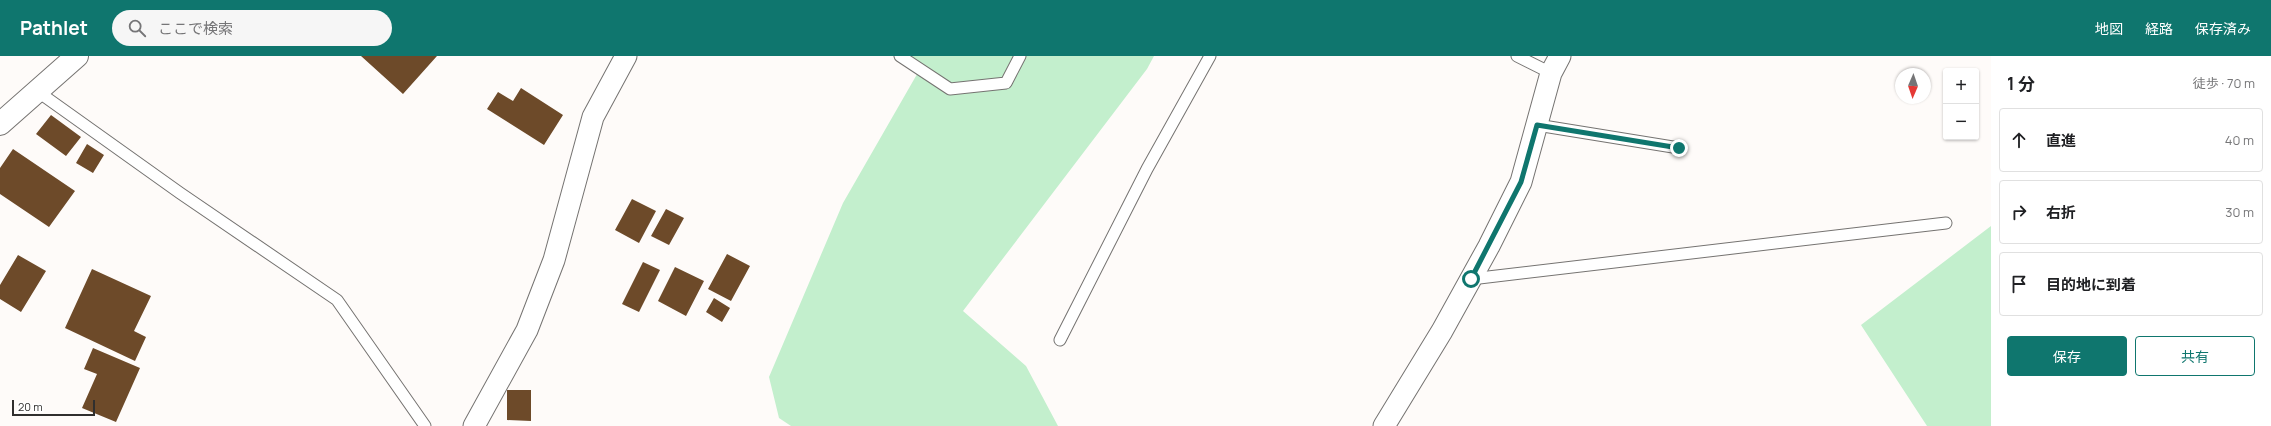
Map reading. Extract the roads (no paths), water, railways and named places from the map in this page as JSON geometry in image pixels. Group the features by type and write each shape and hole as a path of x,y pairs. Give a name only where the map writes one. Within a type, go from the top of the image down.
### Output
{"street":[{"path":"0,124 77,56"},
{"path":"474,426 527,330 554,260 593,117 626,56"},
{"path":"1384,426 1471,279 1521,182 1556,65"}],"lane":[{"path":"900,56 950,89 1006,83 1020,56"},
{"path":"1060,340 1147,169 1210,56"},
{"path":"1518,56 1556,65"},
{"path":"37,91 180,193 337,300 425,426"},
{"path":"1537,125 1679,148"},
{"path":"1471,279 1946,223"}]}
